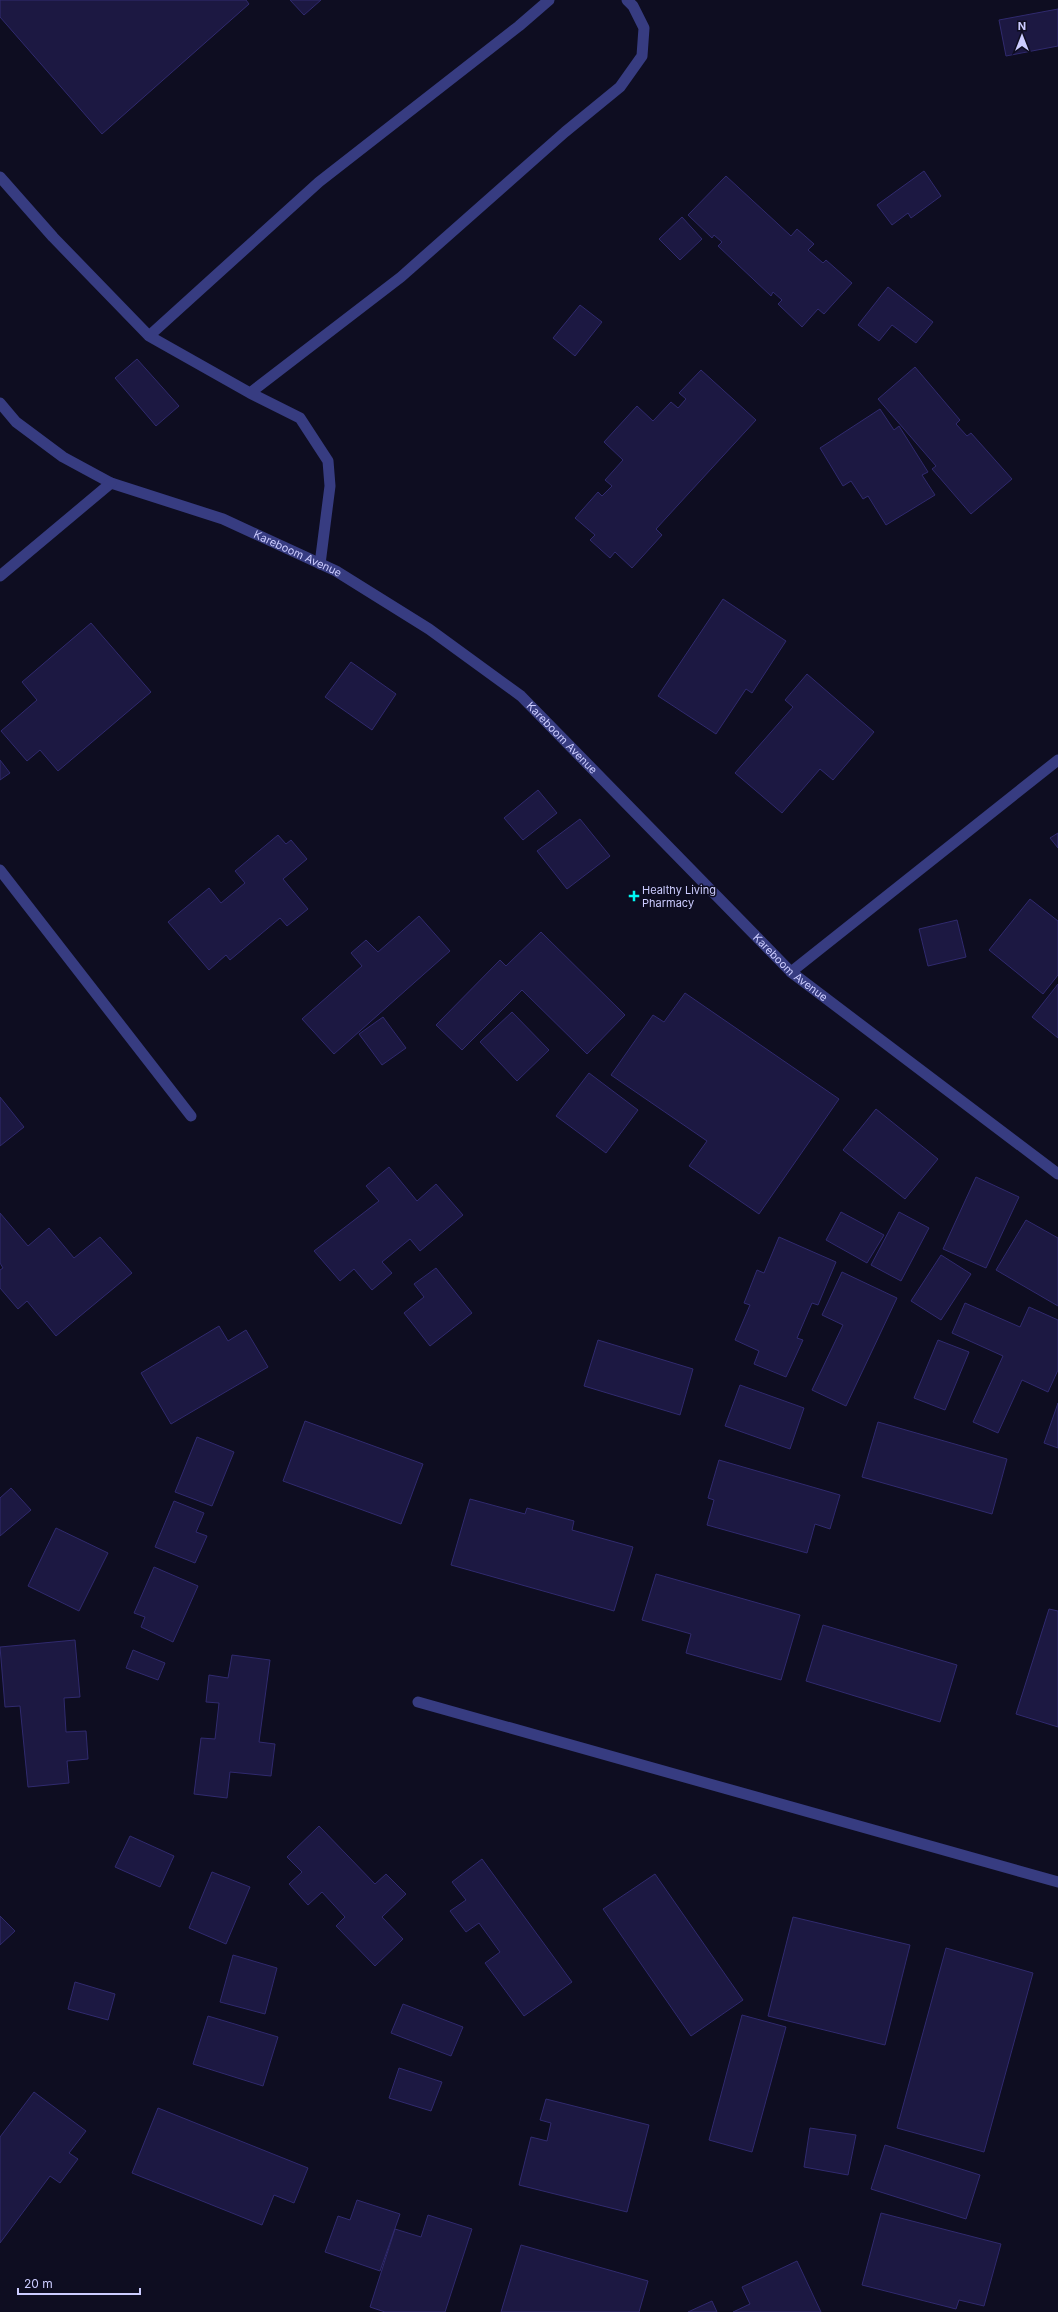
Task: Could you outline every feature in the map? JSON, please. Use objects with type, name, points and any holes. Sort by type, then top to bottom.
[{"type":"street","points":[[149,336],[319,182],[519,26],[549,0]]},
{"type":"street","points":[[250,393],[401,277],[559,138],[620,87],[642,56],[644,28],[633,6],[627,0]]},
{"type":"street","points":[[0,177],[53,237],[149,336],[250,393],[300,418],[328,461],[330,486],[320,564]]},
{"type":"street","name":"Kareboom Avenue","points":[[0,403],[16,422],[63,457],[111,483],[223,519],[336,571],[429,629],[521,696],[791,972],[1058,1174]]},
{"type":"street","points":[[0,576],[111,483]]},
{"type":"street","points":[[791,972],[1058,760]]},
{"type":"street","points":[[0,870],[191,1116]]},
{"type":"street","points":[[418,1702],[1058,1882]]},
{"type":"building","points":[[0,0],[246,0],[249,4],[102,134],[0,17]]},
{"type":"building","points":[[290,0],[321,0],[304,15]]},
{"type":"building","points":[[1058,9],[1058,46],[1006,56],[999,20]]},
{"type":"building","points":[[924,171],[941,196],[911,218],[908,213],[892,225],[877,205]]},
{"type":"building","points":[[726,176],[791,236],[797,229],[814,244],[808,250],[823,263],[826,260],[852,283],[824,314],[818,309],[802,327],[778,304],[782,300],[773,292],[771,296],[718,246],[722,242],[714,235],[712,238],[688,215]]},
{"type":"building","points":[[682,217],[702,239],[680,260],[659,239]]},
{"type":"building","points":[[888,287],[933,322],[916,343],[892,325],[879,341],[858,325]]},
{"type":"building","points":[[580,305],[602,322],[575,356],[553,338]]},
{"type":"building","points":[[137,359],[179,406],[156,426],[115,378]]},
{"type":"building","points":[[915,367],[960,420],[956,424],[967,436],[971,433],[1012,479],[971,514],[932,469],[936,466],[878,399]]},
{"type":"building","points":[[701,370],[756,420],[656,529],[662,535],[632,568],[615,552],[610,558],[590,540],[595,535],[575,518],[598,492],[602,496],[612,486],[605,480],[623,460],[604,442],[637,406],[653,421],[671,402],[678,408],[686,399],[679,393]]},
{"type":"building","points":[[880,409],[894,430],[899,426],[928,472],[922,475],[935,495],[886,525],[868,496],[863,499],[851,481],[843,486],[820,448]]},
{"type":"building","points":[[723,599],[786,641],[752,693],[746,689],[716,734],[658,696]]},
{"type":"building","points":[[91,623],[151,692],[58,771],[40,750],[27,761],[1,731],[37,700],[22,682]]},
{"type":"building","points":[[351,662],[396,694],[372,730],[325,697]]},
{"type":"building","points":[[807,674],[874,732],[833,780],[820,769],[782,813],[735,773],[793,707],[785,700]]},
{"type":"building","points":[[0,760],[10,773],[0,780]]},
{"type":"building","points":[[538,790],[557,813],[523,840],[504,818]]},
{"type":"building","points":[[580,819],[610,856],[567,889],[537,851]]},
{"type":"building","points":[[1058,833],[1058,848],[1050,838]]},
{"type":"building","points":[[278,835],[286,844],[291,840],[307,859],[283,879],[308,909],[287,926],[280,918],[230,960],[226,955],[209,970],[168,922],[209,888],[221,903],[245,883],[235,871]]},
{"type":"building","points":[[1030,899],[1058,921],[1058,975],[1043,994],[989,950]]},
{"type":"building","points":[[419,916],[450,951],[334,1054],[302,1019],[362,966],[351,953],[366,940],[378,952]]},
{"type":"building","points":[[957,920],[966,957],[928,966],[919,929]]},
{"type":"building","points":[[541,932],[625,1015],[587,1054],[522,990],[462,1050],[436,1025],[500,960],[506,966]]},
{"type":"building","points":[[1058,984],[1058,1038],[1032,1017]]},
{"type":"building","points":[[685,993],[839,1099],[759,1214],[689,1166],[707,1141],[611,1075],[653,1015],[664,1022]]},
{"type":"building","points":[[512,1012],[549,1050],[517,1081],[480,1042]]},
{"type":"building","points":[[383,1017],[406,1048],[382,1065],[359,1034]]},
{"type":"building","points":[[589,1073],[638,1110],[606,1153],[556,1116]]},
{"type":"building","points":[[0,1097],[24,1127],[0,1146]]},
{"type":"building","points":[[876,1109],[938,1159],[905,1199],[843,1150]]},
{"type":"building","points":[[389,1167],[417,1201],[436,1184],[463,1215],[420,1251],[410,1239],[382,1262],[392,1273],[372,1290],[354,1269],[340,1281],[314,1251],[379,1201],[366,1186]]},
{"type":"building","points":[[976,1177],[1019,1197],[986,1268],[943,1249]]},
{"type":"building","points":[[841,1212],[884,1235],[867,1263],[826,1240]]},
{"type":"building","points":[[899,1212],[929,1228],[901,1281],[871,1265]]},
{"type":"building","points":[[0,1213],[28,1246],[49,1228],[74,1258],[100,1237],[132,1273],[56,1336],[27,1301],[18,1309],[0,1288],[0,1270],[3,1268],[0,1263]]},
{"type":"building","points":[[1026,1220],[1058,1238],[1058,1306],[996,1270]]},
{"type":"building","points":[[779,1237],[836,1262],[818,1305],[812,1303],[797,1338],[803,1340],[786,1377],[754,1364],[759,1351],[735,1340],[750,1305],[744,1303],[757,1270],[764,1273]]},
{"type":"building","points":[[941,1255],[971,1274],[941,1320],[911,1301]]},
{"type":"building","points":[[436,1268],[472,1313],[430,1346],[404,1313],[424,1297],[414,1284]]},
{"type":"building","points":[[842,1272],[897,1298],[846,1406],[812,1390],[843,1325],[822,1315]]},
{"type":"building","points":[[965,1303],[1020,1327],[1029,1307],[1058,1320],[1058,1370],[1048,1392],[1022,1380],[998,1433],[973,1422],[1003,1356],[952,1333]]},
{"type":"building","points":[[219,1326],[228,1341],[246,1330],[268,1367],[171,1424],[141,1373]]},
{"type":"building","points":[[598,1340],[693,1369],[680,1415],[584,1386]]},
{"type":"building","points":[[938,1340],[969,1352],[945,1410],[914,1398]]},
{"type":"building","points":[[740,1385],[804,1408],[790,1449],[725,1426]]},
{"type":"building","points":[[1058,1403],[1058,1448],[1044,1443]]},
{"type":"building","points":[[305,1421],[423,1464],[401,1524],[283,1481]]},
{"type":"building","points":[[878,1422],[1007,1459],[992,1514],[862,1477]]},
{"type":"building","points":[[197,1437],[234,1452],[212,1506],[175,1492]]},
{"type":"building","points":[[719,1460],[840,1495],[830,1529],[815,1524],[807,1553],[707,1525],[714,1500],[708,1498]]},
{"type":"building","points":[[11,1488],[31,1510],[0,1536],[0,1498]]},
{"type":"building","points":[[470,1499],[525,1514],[527,1508],[574,1521],[572,1530],[633,1547],[614,1611],[451,1565]]},
{"type":"building","points":[[174,1501],[204,1513],[196,1532],[207,1536],[195,1563],[155,1547]]},
{"type":"building","points":[[56,1528],[108,1553],[79,1611],[28,1586]]},
{"type":"building","points":[[154,1567],[198,1586],[173,1642],[141,1627],[145,1617],[134,1613]]},
{"type":"building","points":[[656,1574],[800,1615],[781,1680],[686,1653],[691,1634],[642,1620]]},
{"type":"building","points":[[1049,1609],[1058,1611],[1058,1727],[1016,1714]]},
{"type":"building","points":[[823,1625],[957,1665],[940,1722],[806,1681]]},
{"type":"building","points":[[75,1640],[80,1697],[64,1698],[66,1732],[86,1731],[88,1759],[67,1761],[69,1783],[28,1787],[20,1706],[5,1707],[0,1647]]},
{"type":"building","points":[[133,1650],[165,1663],[158,1680],[126,1668]]},
{"type":"building","points":[[232,1655],[270,1660],[259,1742],[275,1744],[271,1776],[230,1772],[227,1798],[194,1794],[201,1738],[215,1739],[219,1703],[206,1702],[209,1675],[228,1678]]},
{"type":"building","points":[[319,1826],[375,1884],[386,1874],[406,1894],[382,1917],[403,1939],[375,1966],[336,1926],[345,1917],[322,1892],[308,1905],[289,1884],[302,1872],[287,1857]]},
{"type":"building","points":[[130,1836],[174,1856],[160,1887],[115,1867]]},
{"type":"building","points":[[482,1859],[572,1982],[524,2016],[485,1963],[500,1952],[479,1923],[466,1932],[450,1911],[466,1900],[452,1882]]},
{"type":"building","points":[[212,1872],[250,1887],[226,1944],[189,1928]]},
{"type":"building","points":[[655,1874],[743,2000],[691,2036],[603,1909]]},
{"type":"building","points":[[0,1916],[15,1931],[0,1945]]},
{"type":"building","points":[[793,1917],[910,1945],[885,2045],[768,2016]]},
{"type":"building","points":[[946,1948],[1033,1973],[984,2152],[897,2128]]},
{"type":"building","points":[[233,1955],[277,1968],[265,2014],[220,2002]]},
{"type":"building","points":[[75,1982],[115,1994],[108,2020],[68,2009]]},
{"type":"building","points":[[403,2004],[463,2027],[451,2056],[391,2033]]},
{"type":"building","points":[[742,2015],[786,2027],[752,2152],[709,2140]]},
{"type":"building","points":[[208,2016],[278,2037],[263,2086],[193,2064]]},
{"type":"building","points":[[399,2068],[442,2082],[431,2111],[389,2098]]},
{"type":"building","points":[[34,2092],[86,2131],[69,2153],[78,2159],[60,2183],[50,2176],[0,2243],[0,2137]]},
{"type":"building","points":[[546,2099],[649,2125],[627,2212],[519,2185],[531,2137],[547,2141],[551,2123],[540,2120]]},
{"type":"building","points":[[158,2108],[308,2168],[294,2203],[274,2195],[262,2225],[132,2173]]},
{"type":"building","points":[[810,2128],[856,2135],[848,2175],[804,2167]]},
{"type":"building","points":[[885,2145],[980,2175],[966,2219],[871,2189]]},
{"type":"building","points":[[357,2200],[400,2214],[380,2271],[325,2252],[338,2216],[350,2220]]},
{"type":"building","points":[[881,2213],[1001,2244],[984,2306],[959,2300],[956,2309],[862,2285]]},
{"type":"building","points":[[428,2215],[472,2229],[445,2312],[385,2312],[370,2307],[395,2229],[421,2237]]},
{"type":"building","points":[[521,2245],[648,2281],[639,2312],[501,2312]]},
{"type":"building","points":[[797,2261],[821,2312],[733,2312],[750,2304],[742,2287]]},
{"type":"building","points":[[712,2301],[717,2312],[688,2312]]},
{"type":"place","name":"Healthy Living Pharmacy","points":[[634,896]]}]
